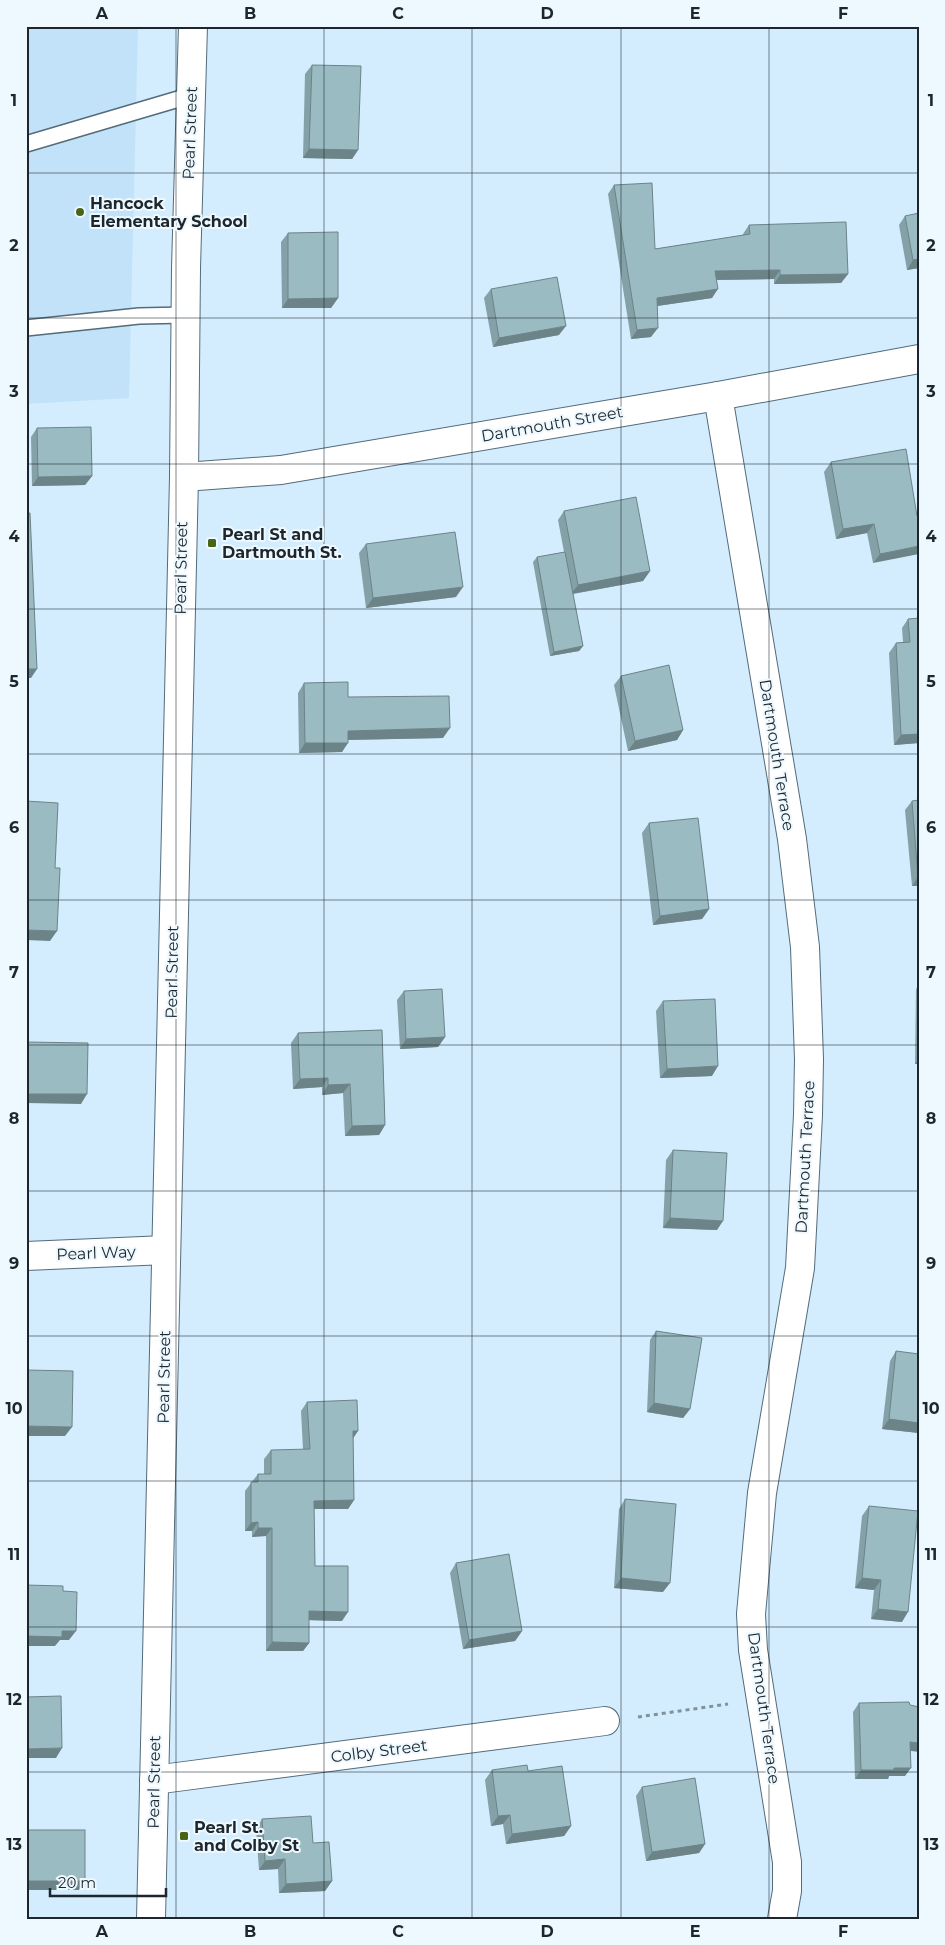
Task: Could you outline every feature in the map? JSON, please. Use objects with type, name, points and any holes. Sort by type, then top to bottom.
[{"type":"street","name":"Pearl Street","points":[[151,1919],[184,477],[185,314],[193,26]]},
{"type":"street","name":"Dartmouth Street","points":[[184,477],[281,470],[718,396],[919,359]]},
{"type":"street","name":"Dartmouth Terrace","points":[[718,396],[792,839],[805,947],[810,1059],[800,1268],[762,1493],[751,1614],[753,1650],[787,1862],[787,1891],[782,1919]]},
{"type":"street","name":"Pearl Way","points":[[26,1256],[166,1250]]},
{"type":"street","name":"Colby Street","points":[[154,1780],[605,1722]]},
{"type":"lane","points":[[26,144],[192,96]]},
{"type":"lane","points":[[26,328],[139,316],[185,314]]},
{"type":"path","points":[[605,1722],[761,1700]]},
{"type":"shaded area","name":"Hancock Elementary School","points":[[26,26],[138,26],[129,398],[26,404]]},
{"type":"building","points":[[312,65],[361,66],[358,150],[309,149]]},
{"type":"building","points":[[652,183],[655,249],[750,234],[749,225],[846,222],[848,274],[780,275],[780,270],[715,271],[718,289],[657,298],[658,328],[637,330],[614,185]]},
{"type":"building","points":[[919,213],[919,259],[913,260],[905,216]]},
{"type":"building","points":[[338,232],[338,298],[288,299],[288,233]]},
{"type":"building","points":[[557,277],[566,326],[499,338],[491,289]]},
{"type":"building","points":[[91,427],[92,476],[38,477],[37,428]]},
{"type":"building","points":[[906,449],[917,516],[919,516],[919,546],[880,554],[874,524],[843,529],[831,462]]},
{"type":"building","points":[[636,497],[650,571],[578,585],[564,511]]},
{"type":"building","points":[[26,513],[30,513],[37,669],[26,669]]},
{"type":"building","points":[[455,532],[463,587],[373,598],[366,544]]},
{"type":"building","points":[[565,552],[583,646],[554,652],[537,557]]},
{"type":"building","points":[[919,618],[919,734],[901,735],[896,643],[910,642],[908,619]]},
{"type":"building","points":[[669,665],[683,730],[635,741],[621,676]]},
{"type":"building","points":[[348,682],[348,697],[449,696],[450,728],[348,731],[348,743],[305,743],[304,683]]},
{"type":"building","points":[[919,800],[919,877],[918,877],[912,801]]},
{"type":"building","points":[[26,801],[58,803],[55,868],[60,868],[57,931],[26,930]]},
{"type":"building","points":[[698,818],[709,909],[660,916],[649,823]]},
{"type":"building","points":[[442,989],[445,1037],[406,1039],[404,991]]},
{"type":"building","points":[[715,999],[718,1066],[667,1069],[663,1001]]},
{"type":"building","points":[[382,1030],[385,1125],[352,1126],[350,1084],[328,1085],[328,1078],[300,1079],[298,1033]]},
{"type":"building","points":[[26,1042],[88,1043],[87,1094],[26,1094]]},
{"type":"building","points":[[673,1150],[727,1153],[723,1221],[670,1218]]},
{"type":"building","points":[[656,1331],[702,1338],[690,1409],[654,1403]]},
{"type":"building","points":[[896,1351],[919,1354],[919,1423],[889,1419]]},
{"type":"building","points":[[26,1370],[73,1371],[72,1427],[26,1426]]},
{"type":"building","points":[[357,1400],[358,1431],[353,1431],[354,1500],[314,1501],[315,1566],[348,1566],[348,1612],[309,1611],[309,1643],[272,1642],[272,1528],[258,1528],[258,1522],[251,1523],[251,1482],[258,1482],[258,1474],[271,1474],[271,1450],[310,1449],[307,1402]]},
{"type":"building","points":[[625,1499],[676,1504],[670,1583],[621,1578]]},
{"type":"building","points":[[869,1506],[918,1511],[908,1612],[878,1609],[881,1580],[862,1578]]},
{"type":"building","points":[[509,1554],[522,1631],[469,1640],[456,1563]]},
{"type":"building","points":[[26,1585],[63,1586],[63,1591],[77,1592],[76,1631],[62,1631],[62,1637],[26,1636]]},
{"type":"building","points":[[61,1696],[62,1748],[26,1749],[26,1697]]},
{"type":"building","points":[[909,1702],[910,1705],[919,1707],[919,1743],[910,1742],[911,1768],[861,1770],[859,1703]]},
{"type":"building","points":[[527,1765],[528,1771],[562,1766],[571,1826],[512,1834],[510,1815],[498,1816],[492,1770]]},
{"type":"building","points":[[695,1778],[705,1844],[652,1852],[642,1787]]},
{"type":"building","points":[[311,1816],[313,1843],[329,1842],[332,1881],[286,1884],[285,1859],[265,1861],[262,1819]]},
{"type":"building","points":[[26,1830],[85,1830],[85,1881],[26,1881]]},
{"type":"place","name":"Hancock Elementary School","points":[[80,212]]},
{"type":"place","name":"Pearl St and Dartmouth St.","points":[[212,543]]},
{"type":"place","name":"Pearl St. and Colby St","points":[[184,1836]]}]
